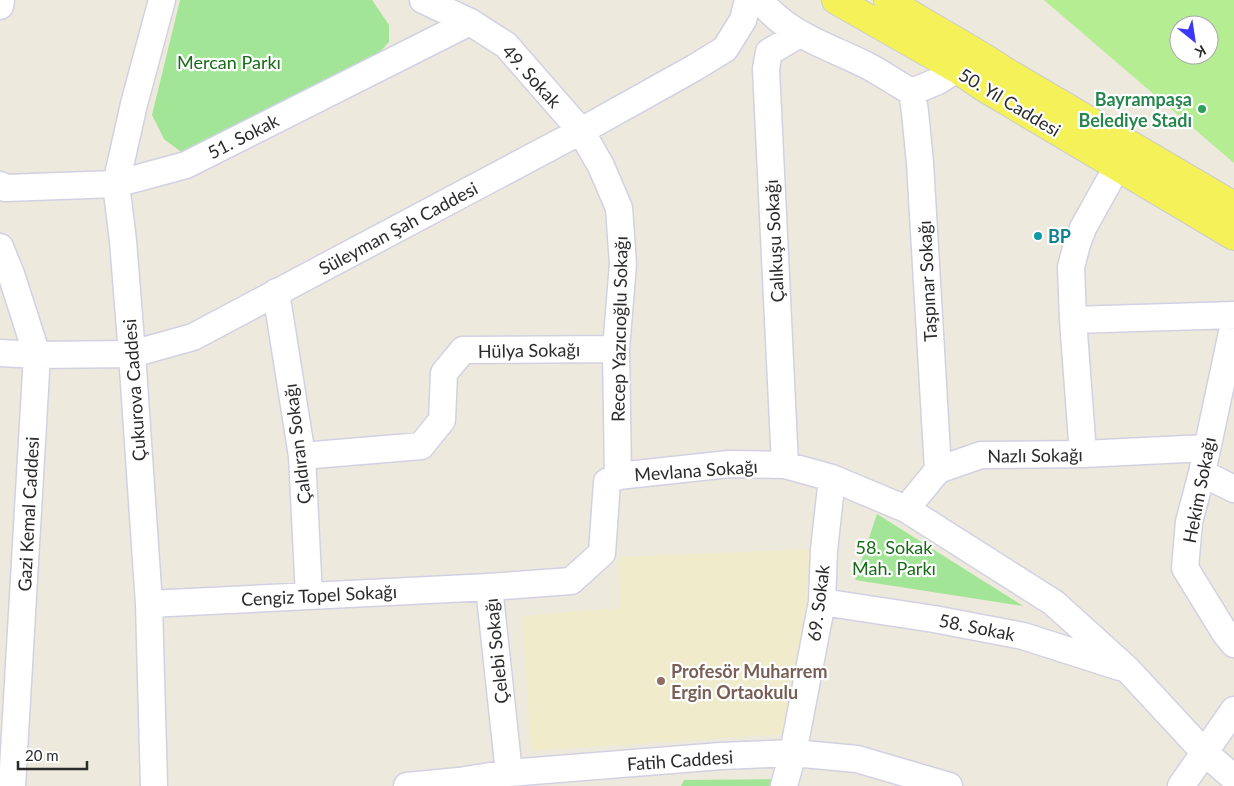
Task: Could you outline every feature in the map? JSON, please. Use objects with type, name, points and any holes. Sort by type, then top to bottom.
[{"type":"main road","name":"50. Yıl Caddesi","points":[[836,0],[962,58],[1003,70],[1234,206]]},
{"type":"main road","name":"50. Yıl Caddesi","points":[[888,0],[920,21],[962,58],[1117,167],[1234,236]]},
{"type":"street","points":[[0,6],[1,0]]},
{"type":"street","name":"Çukurova Caddesi","points":[[154,786],[149,604],[132,354],[123,241],[116,184],[134,104],[162,0]]},
{"type":"street","name":"49. Sokak","points":[[423,0],[470,22],[506,45],[581,131]]},
{"type":"street","name":"Süleyman Şah Caddesi","points":[[0,353],[37,355],[132,354],[193,337],[581,131],[694,68],[725,49],[743,20],[748,0]]},
{"type":"street","points":[[760,0],[766,8],[800,34],[869,67],[912,92],[938,81],[962,58]]},
{"type":"street","name":"51. Sokak","points":[[0,185],[4,188],[116,184],[186,165],[470,22]]},
{"type":"street","name":"Çalıkuşu Sokağı","points":[[785,466],[766,69],[769,52],[800,34]]},
{"type":"street","name":"Taşpınar Sokağı","points":[[912,92],[916,112],[920,163],[938,470]]},
{"type":"street","name":"Recep Yazıcıoğlu Sokağı","points":[[581,131],[602,166],[619,208],[623,264],[616,349],[618,476]]},
{"type":"street","points":[[1083,454],[1071,267],[1083,228],[1117,167]]},
{"type":"street","name":"Gazi Kemal Caddesi","points":[[0,248],[11,274],[37,355],[12,786]]},
{"type":"street","name":"Çaldıran Sokağı","points":[[276,292],[302,456],[309,596]]},
{"type":"street","points":[[1073,320],[1234,315]]},
{"type":"street","name":"Hekim Sokağı","points":[[1234,323],[1190,522],[1185,568],[1224,633],[1234,644]]},
{"type":"street","name":"Hülya Sokağı","points":[[302,456],[421,446],[442,420],[444,372],[463,350],[616,349]]},
{"type":"street","name":"Nazlı Sokağı","points":[[906,509],[938,470],[980,454],[1083,454],[1204,460]]},
{"type":"street","points":[[1204,460],[1234,489]]},
{"type":"street","name":"Mevlana Sokağı","points":[[618,476],[729,464],[785,466],[832,478]]},
{"type":"street","name":"Çelebi Sokağı","points":[[509,773],[489,587],[571,582],[602,553],[607,482],[618,476]]},
{"type":"street","points":[[832,478],[906,509]]},
{"type":"street","name":"69. Sokak","points":[[784,786],[822,602],[832,478]]},
{"type":"street","name":"58. Sokak","points":[[906,509],[1054,603],[1128,670],[1204,752],[1234,778]]},
{"type":"street","name":"Cengiz Topel Sokağı","points":[[149,604],[489,587]]},
{"type":"street","name":"58. Sokak","points":[[822,602],[934,619],[1023,636],[1128,670]]},
{"type":"street","points":[[1181,786],[1234,710]]},
{"type":"street","name":"Fatih Caddesi","points":[[407,786],[459,784],[509,773],[602,776],[722,756],[792,753],[858,759],[949,786]]},
{"type":"shaded area","name":"Profesör Muharrem Ergin Ortaokulu","points":[[811,549],[807,629],[787,734],[531,751],[522,616],[620,608],[618,557]]},
{"type":"green space","name":"Mercan Parkı","points":[[180,0],[372,0],[389,25],[389,42],[375,57],[185,155],[164,139],[152,115]]},
{"type":"green space","name":"Bayrampaşa Belediye Stadı","points":[[1044,0],[1234,0],[1234,163]]},
{"type":"green space","name":"58. Sokak Mah. Parkı","points":[[877,514],[1023,606],[855,580]]},
{"type":"green space","points":[[776,779],[773,786],[681,786],[684,780]]},
{"type":"place","name":"Bayrampaşa Belediye Stadı","points":[[1202,109]]},
{"type":"place","name":"BP","points":[[1038,236]]},
{"type":"place","name":"Profesör Muharrem Ergin Ortaokulu","points":[[661,681]]}]
